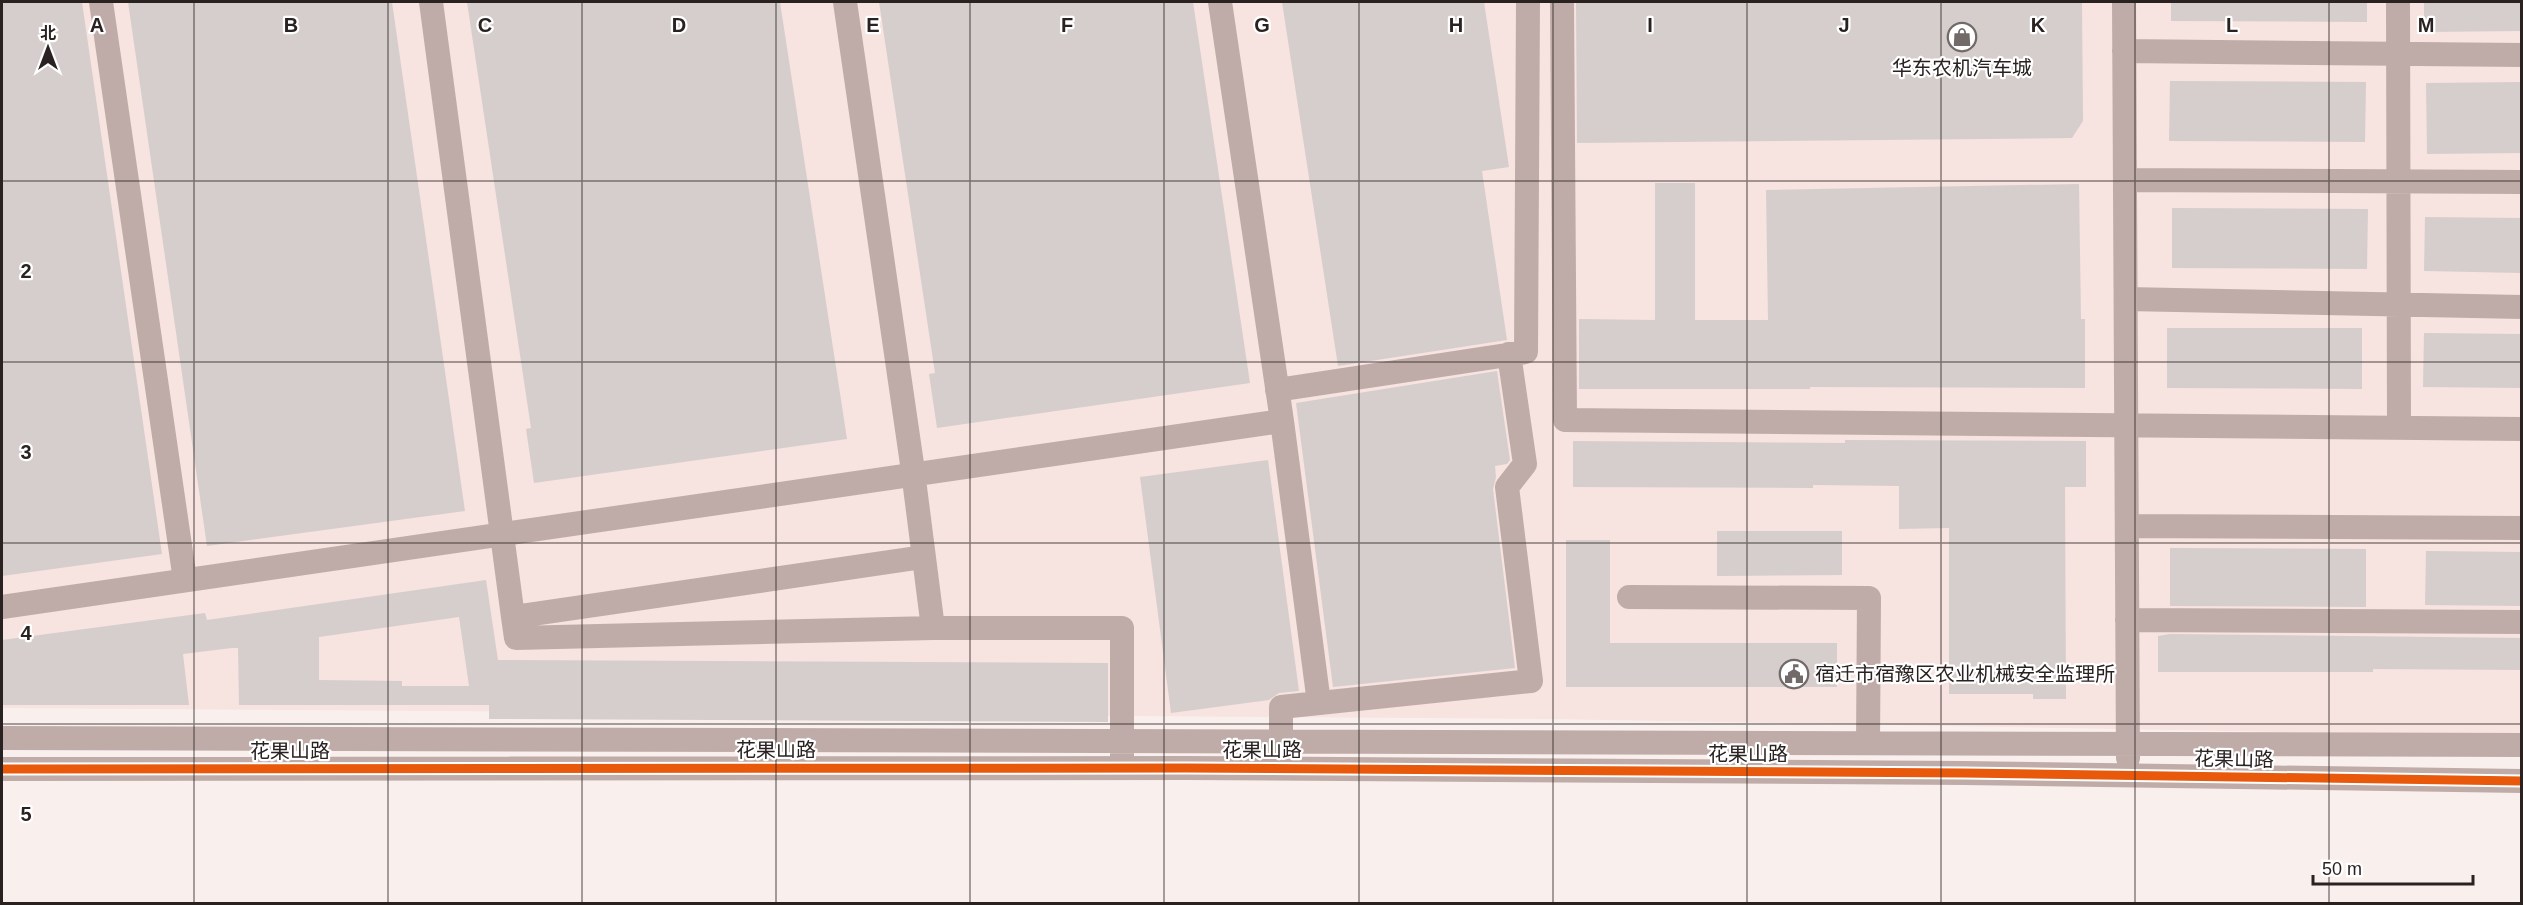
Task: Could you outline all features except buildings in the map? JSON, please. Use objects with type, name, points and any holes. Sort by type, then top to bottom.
[{"type":"street","points":[[101,2],[185,580]]},
{"type":"street","points":[[431,2],[516,638],[933,628],[1122,628],[1122,768]]},
{"type":"street","points":[[845,2],[933,628]]},
{"type":"street","points":[[1220,2],[1282,421],[1319,703]]},
{"type":"street","points":[[1277,390],[1526,351],[1528,2]]},
{"type":"street","points":[[1562,2],[1565,420],[2522,429]]},
{"type":"street","points":[[2124,2],[2128,776]]},
{"type":"street","points":[[2398,2],[2399,427]]},
{"type":"street","points":[[2124,51],[2522,55]]},
{"type":"street","points":[[2125,180],[2522,183]]},
{"type":"street","points":[[2126,299],[2522,307]]},
{"type":"street","points":[[1281,768],[1281,707],[1531,681],[1507,487],[1525,464],[1509,354]]},
{"type":"street","points":[[2,607],[1282,421]]},
{"type":"street","points":[[2127,526],[2522,528]]},
{"type":"street","points":[[513,617],[923,557]]},
{"type":"street","points":[[1629,597],[1869,598],[1868,743]]},
{"type":"street","points":[[2127,621],[2522,622]]},
{"type":"street","name":"花果山路","points":[[2,738],[2522,745]]},
{"type":"street","name":"花果山路","points":[[2,769],[1281,768],[2522,781]]},
{"type":"shaded area","points":[[2,2],[2521,2],[2521,736],[1550,719],[2,708]]},
{"type":"cycle path","points":[[2,769],[1186,768],[1964,773],[2522,781]]},
{"type":"place","name":"华东农机汽车城","points":[[1962,37]]},
{"type":"place","name":"宿迁市宿豫区农业机械安全监理所","points":[[1794,674]]}]
